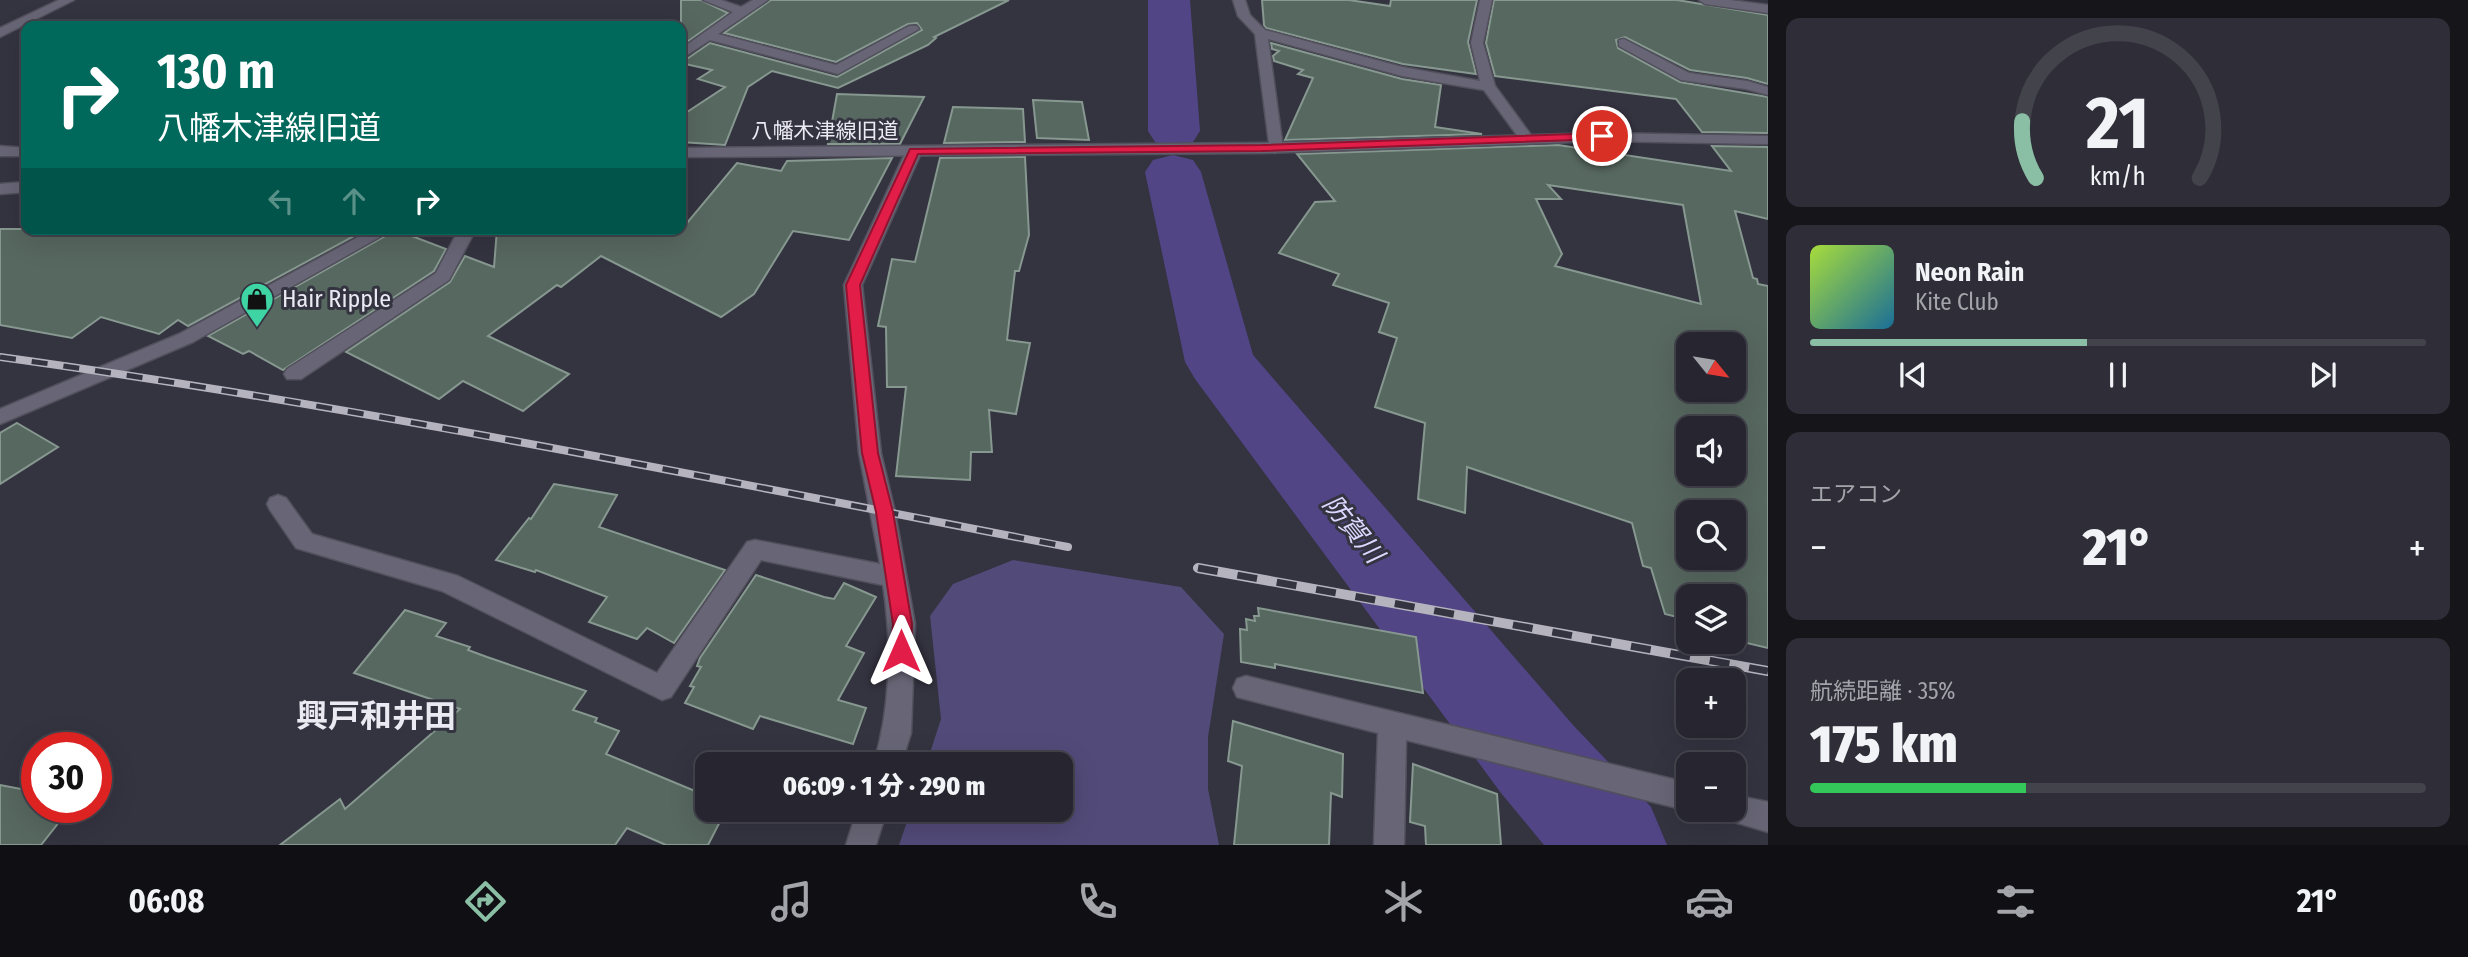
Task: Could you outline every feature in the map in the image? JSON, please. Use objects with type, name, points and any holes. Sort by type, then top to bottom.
[{"type":"street","points":[[25,21],[68,0]]},
{"type":"street","points":[[709,0],[742,11]]},
{"type":"street","points":[[686,51],[706,35],[762,0]]},
{"type":"street","points":[[1239,0],[1244,16],[1261,33],[1436,81],[1488,86]]},
{"type":"street","points":[[1486,0],[1477,43],[1488,86],[1527,139]]},
{"type":"street","points":[[1705,0],[1768,9]]},
{"type":"street","points":[[0,33],[21,23]]},
{"type":"street","points":[[706,35],[838,70],[913,29]]},
{"type":"street","points":[[1261,33],[1275,148]]},
{"type":"street","points":[[1624,43],[1686,77],[1746,85],[1768,91]]},
{"type":"street","name":"八幡木津線旧道","points":[[686,153],[1275,148],[1602,136],[1768,140]]},
{"type":"street","points":[[0,151],[21,152]]},
{"type":"street","points":[[891,752],[897,733],[902,624],[884,512],[870,453],[853,285],[914,151]]},
{"type":"street","points":[[0,189],[21,187]]},
{"type":"street","points":[[0,417],[186,338],[375,235]]},
{"type":"street","points":[[294,374],[443,276],[465,235]]},
{"type":"street","points":[[278,504],[304,541],[449,583],[662,688],[755,549],[895,577]]},
{"type":"street","points":[[1246,688],[1676,794]]},
{"type":"street","points":[[1389,845],[1392,724]]},
{"type":"street","points":[[1746,812],[1768,817]]},
{"type":"street","points":[[861,845],[868,822]]},
{"type":"shaded area","points":[[1013,560],[1181,587],[1224,634],[1208,737],[1208,789],[1219,845],[899,845],[907,822],[1073,822],[1073,752],[930,752],[941,719],[930,616],[953,584]]},
{"type":"building","points":[[681,0],[701,0],[728,13],[686,42],[686,21],[681,21]]},
{"type":"building","points":[[771,0],[1009,0],[934,37],[936,38],[928,45],[838,88],[772,71],[748,87],[725,145],[686,142],[686,113],[725,87],[698,79],[712,70],[686,64],[686,60],[710,43],[837,77],[922,30],[917,23],[908,24],[836,62],[724,33]]},
{"type":"building","points":[[1262,0],[1349,0],[1390,6],[1391,0],[1477,0],[1468,42],[1476,74],[1403,64],[1266,28]]},
{"type":"building","points":[[1494,0],[1677,0],[1768,15],[1768,84],[1747,78],[1690,70],[1625,37],[1616,40],[1618,48],[1680,82],[1768,97],[1768,133],[1702,132],[1676,99],[1495,76],[1486,43]]},
{"type":"building","points":[[1271,43],[1402,79],[1441,85],[1435,127],[1482,134],[1285,140],[1313,78],[1298,74],[1303,70],[1274,61],[1273,56],[1279,51],[1272,49]]},
{"type":"building","points":[[837,94],[924,97],[900,144],[828,144]]},
{"type":"building","points":[[1033,100],[1082,102],[1089,140],[1037,138]]},
{"type":"building","points":[[953,107],[1023,109],[1025,142],[944,143]]},
{"type":"building","points":[[1558,145],[1731,171],[1712,146],[1768,147],[1768,219],[1735,211],[1753,278],[1757,279],[1758,284],[1768,286],[1768,648],[1746,643],[1746,584],[1676,584],[1676,617],[1665,614],[1651,568],[1643,566],[1632,523],[1467,467],[1465,513],[1418,499],[1425,423],[1375,407],[1397,338],[1379,332],[1389,303],[1333,285],[1339,274],[1279,253],[1315,202],[1335,201],[1297,154]],"holes":[[[1548,185],[1683,205],[1701,304],[1555,266],[1562,254],[1536,199],[1561,199]]]},
{"type":"building","points":[[1025,157],[1029,235],[1019,271],[1015,271],[1007,340],[1030,343],[1016,414],[989,410],[992,452],[971,452],[970,480],[896,476],[906,387],[887,387],[886,327],[878,326],[892,259],[915,262],[940,158]]},
{"type":"building","points":[[892,158],[849,240],[793,231],[754,294],[721,317],[601,256],[561,287],[557,285],[488,336],[569,374],[523,411],[463,381],[439,399],[346,352],[450,282],[465,256],[494,267],[497,235],[686,235],[686,224],[737,163],[781,171],[787,161]]},
{"type":"building","points":[[0,229],[21,229],[21,235],[356,235],[188,326],[178,320],[159,334],[101,317],[72,338],[0,325]]},
{"type":"building","points":[[387,235],[409,235],[446,249],[434,271],[283,370],[249,351],[243,354],[208,336]]},
{"type":"building","points":[[17,423],[58,447],[0,484],[0,433]]},
{"type":"building","points":[[554,484],[617,495],[599,527],[725,570],[674,643],[647,628],[637,639],[589,622],[607,597],[536,570],[535,572],[496,560],[529,518],[531,519]]},
{"type":"building","points":[[756,575],[834,599],[844,583],[876,597],[846,646],[864,653],[838,700],[866,708],[853,744],[760,716],[753,729],[685,703],[694,687],[690,686],[701,667],[697,666],[700,658]]},
{"type":"building","points":[[1258,608],[1416,637],[1423,693],[1275,664],[1275,668],[1241,662],[1240,629],[1247,630],[1246,619],[1255,621],[1254,616],[1259,616]]},
{"type":"building","points":[[405,610],[446,623],[436,636],[470,647],[468,650],[487,657],[586,691],[573,710],[597,718],[595,722],[619,731],[606,754],[695,791],[695,822],[720,822],[708,845],[666,845],[627,828],[615,845],[280,845],[340,799],[345,809],[460,709],[354,673]]},
{"type":"building","points":[[1233,721],[1343,754],[1342,797],[1331,793],[1329,845],[1234,845],[1242,766],[1228,761]]},
{"type":"building","points":[[1413,764],[1497,794],[1501,845],[1426,845],[1425,826],[1410,822]]},
{"type":"building","points":[[0,785],[21,789],[21,823],[58,823],[41,845],[0,845]]},
{"type":"waterway","name":"防賀川","points":[[1169,0],[1174,131]]},
{"type":"waterway","name":"防賀川","points":[[1173,172],[1220,362],[1537,759],[1613,845]]},
{"type":"railway","points":[[0,357],[134,376],[402,421],[1068,547]]},
{"type":"railway","points":[[1198,568],[1768,671]]},
{"type":"place","name":"Hair Ripple","points":[[257,329]]},
{"type":"district","name":"興戸和井田","points":[[376,716]]},
{"type":"route","points":[[901,651],[902,624],[884,512],[870,453],[853,285],[914,151],[1262,148],[1602,136]]}]
